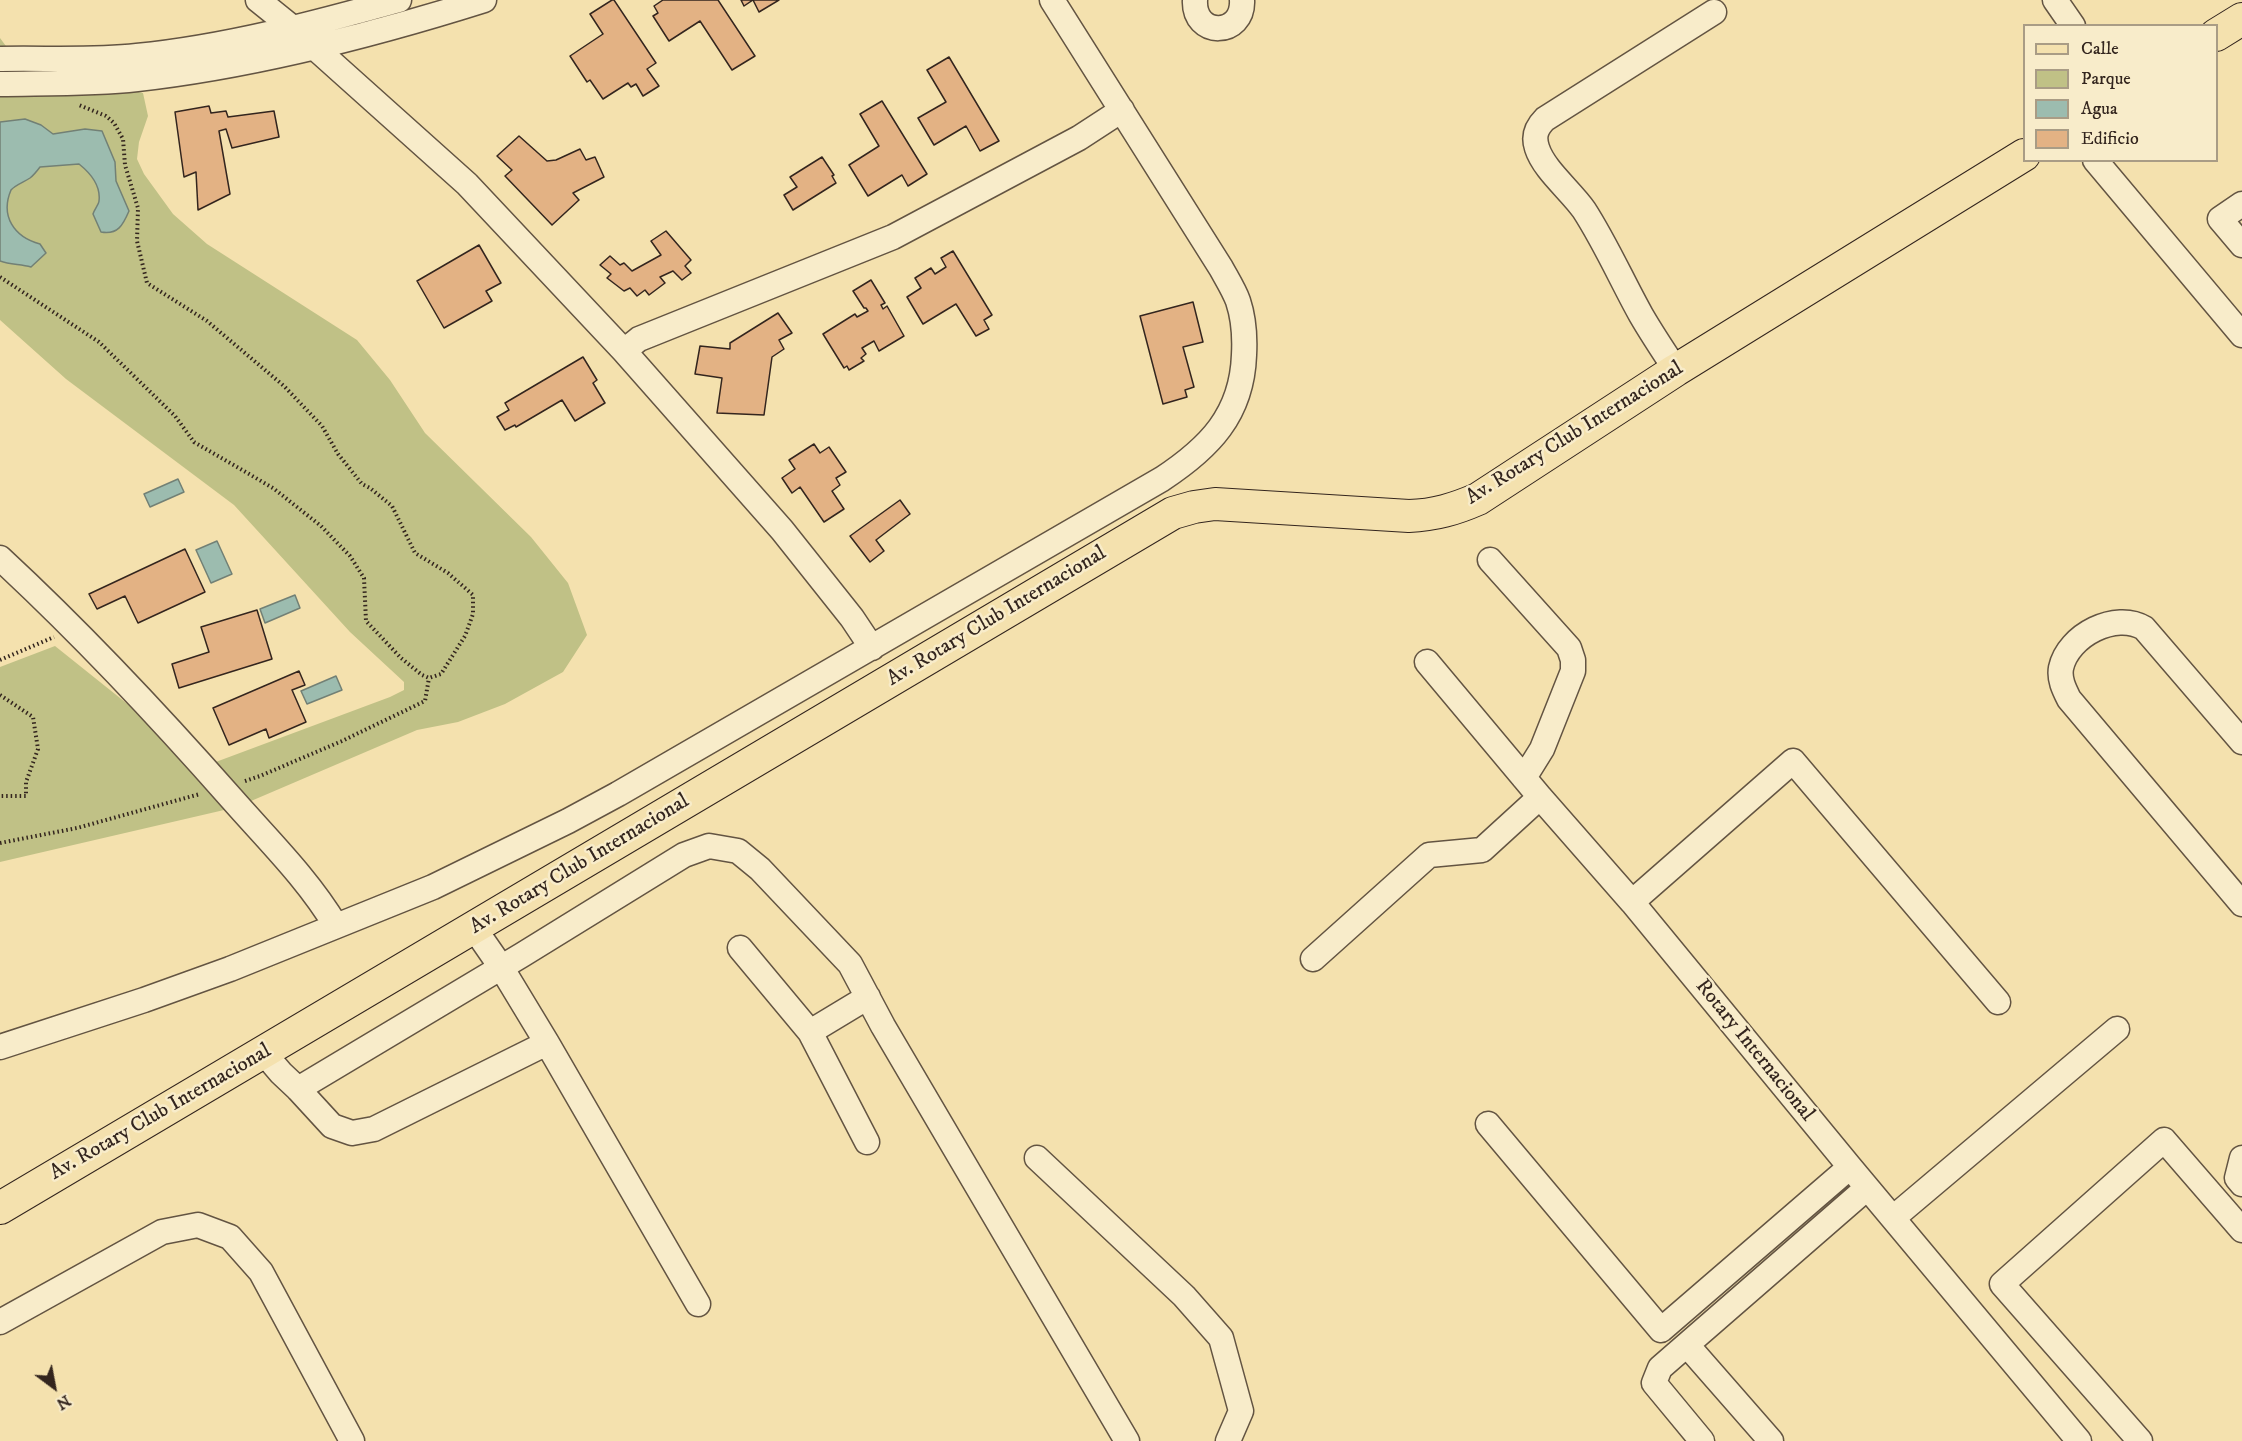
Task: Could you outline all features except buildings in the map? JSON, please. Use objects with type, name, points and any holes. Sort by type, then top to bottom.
[{"type":"main road","points":[[2218,34],[2242,19]]},
{"type":"main road","name":"Av. Rotary Club Internacional","points":[[0,1208],[1173,513],[1215,504],[1409,516],[1434,515],[1457,509],[1478,499],[1676,370],[2023,156]]},
{"type":"street","points":[[258,0],[294,29],[467,184],[624,351],[801,552],[872,648]]},
{"type":"street","points":[[0,59],[135,57],[179,51],[294,29],[399,0]]},
{"type":"street","points":[[0,84],[135,80],[213,69],[314,47],[484,0]]},
{"type":"street","points":[[0,1047],[166,993],[336,926],[432,887],[568,821],[872,648],[1170,474],[1208,443],[1224,424],[1233,406],[1244,368],[1245,329],[1238,301],[1221,268],[1052,0]]},
{"type":"street","points":[[1195,0],[1198,16],[1209,26],[1216,28],[1223,28],[1236,20],[1240,14],[1242,0]]},
{"type":"street","points":[[2055,0],[2072,24]]},
{"type":"street","points":[[1676,370],[1641,315],[1594,226],[1582,207],[1545,162],[1537,148],[1535,133],[1545,119],[1714,12]]},
{"type":"street","points":[[624,351],[639,339],[893,237],[1079,138],[1122,110]]},
{"type":"street","points":[[2097,162],[2242,334]]},
{"type":"street","points":[[2242,204],[2220,219],[2242,245]]},
{"type":"street","points":[[0,558],[74,628],[222,788],[312,889],[336,926]]},
{"type":"street","points":[[1490,560],[1569,648],[1573,660],[1573,671],[1542,750],[1524,778]]},
{"type":"street","points":[[2242,741],[2144,628],[2133,622],[2115,622],[2095,629],[2077,642],[2066,656],[2061,669],[2063,687],[2069,699],[2242,904]]},
{"type":"street","name":"Rotary Internacional","points":[[1427,662],[1632,902],[2079,1441]]},
{"type":"street","points":[[1632,902],[1793,761],[1998,1002]]},
{"type":"street","points":[[1313,959],[1429,855],[1482,850],[1540,797]]},
{"type":"street","points":[[298,1089],[684,855],[709,846],[738,851],[760,869],[850,964],[1126,1441]]},
{"type":"street","points":[[474,928],[501,967],[547,1043],[698,1304]]},
{"type":"street","points":[[740,948],[810,1032],[867,1142]]},
{"type":"street","points":[[810,1032],[868,997]]},
{"type":"street","points":[[1893,1218],[2117,1029]]},
{"type":"street","points":[[264,1053],[332,1126],[352,1133],[374,1129],[547,1043]]},
{"type":"street","points":[[1488,1124],[1661,1330],[1850,1167]]},
{"type":"street","points":[[2140,1441],[2002,1284],[2164,1140],[2242,1230]]},
{"type":"street","points":[[1037,1158],[1184,1296],[1221,1338],[1241,1411],[1228,1441]]},
{"type":"street","points":[[2242,1158],[2237,1178],[2242,1184]]},
{"type":"street","points":[[1702,1441],[1654,1383],[1660,1368],[1867,1188]]},
{"type":"street","points":[[0,1322],[162,1232],[198,1225],[230,1237],[261,1272],[352,1441]]},
{"type":"street","points":[[1688,1344],[1771,1441]]},
{"type":"path","points":[[0,277],[99,342],[175,416],[194,442],[273,488],[321,526],[350,556],[364,578],[366,621],[401,658],[422,675],[429,678],[441,674],[465,636],[473,614],[473,595],[448,573],[415,553],[392,506],[362,484],[338,454],[322,426],[284,386],[207,321],[147,283],[137,242],[138,208],[125,165],[123,139],[114,123],[106,116],[77,105]]},
{"type":"path","points":[[0,660],[74,628]]},
{"type":"path","points":[[0,843],[77,828],[260,776],[342,741],[425,701],[429,678]]},
{"type":"path","points":[[0,695],[33,717],[39,749],[26,782],[26,796],[0,796]]},
{"type":"green space","points":[[0,38],[20,65],[143,93],[148,116],[139,142],[137,159],[144,174],[173,214],[207,244],[357,340],[390,380],[425,433],[531,537],[568,583],[587,635],[563,672],[505,704],[458,722],[417,730],[237,807],[0,862],[0,667],[55,646],[205,766],[390,697],[404,690],[404,682],[350,632],[234,505],[66,379],[0,320]]},
{"type":"water","points":[[25,119],[41,125],[53,134],[85,129],[102,131],[115,162],[116,181],[129,211],[119,228],[112,232],[101,232],[93,214],[99,202],[98,190],[87,171],[79,164],[40,167],[30,178],[11,190],[7,208],[8,217],[16,231],[40,244],[46,253],[31,267],[0,261],[0,122]]},
{"type":"water","points":[[178,479],[184,492],[150,507],[144,494]]},
{"type":"water","points":[[217,541],[232,574],[211,583],[196,550]]},
{"type":"water","points":[[295,595],[300,608],[265,623],[260,609]]},
{"type":"water","points":[[336,676],[342,690],[307,704],[301,691]]}]
